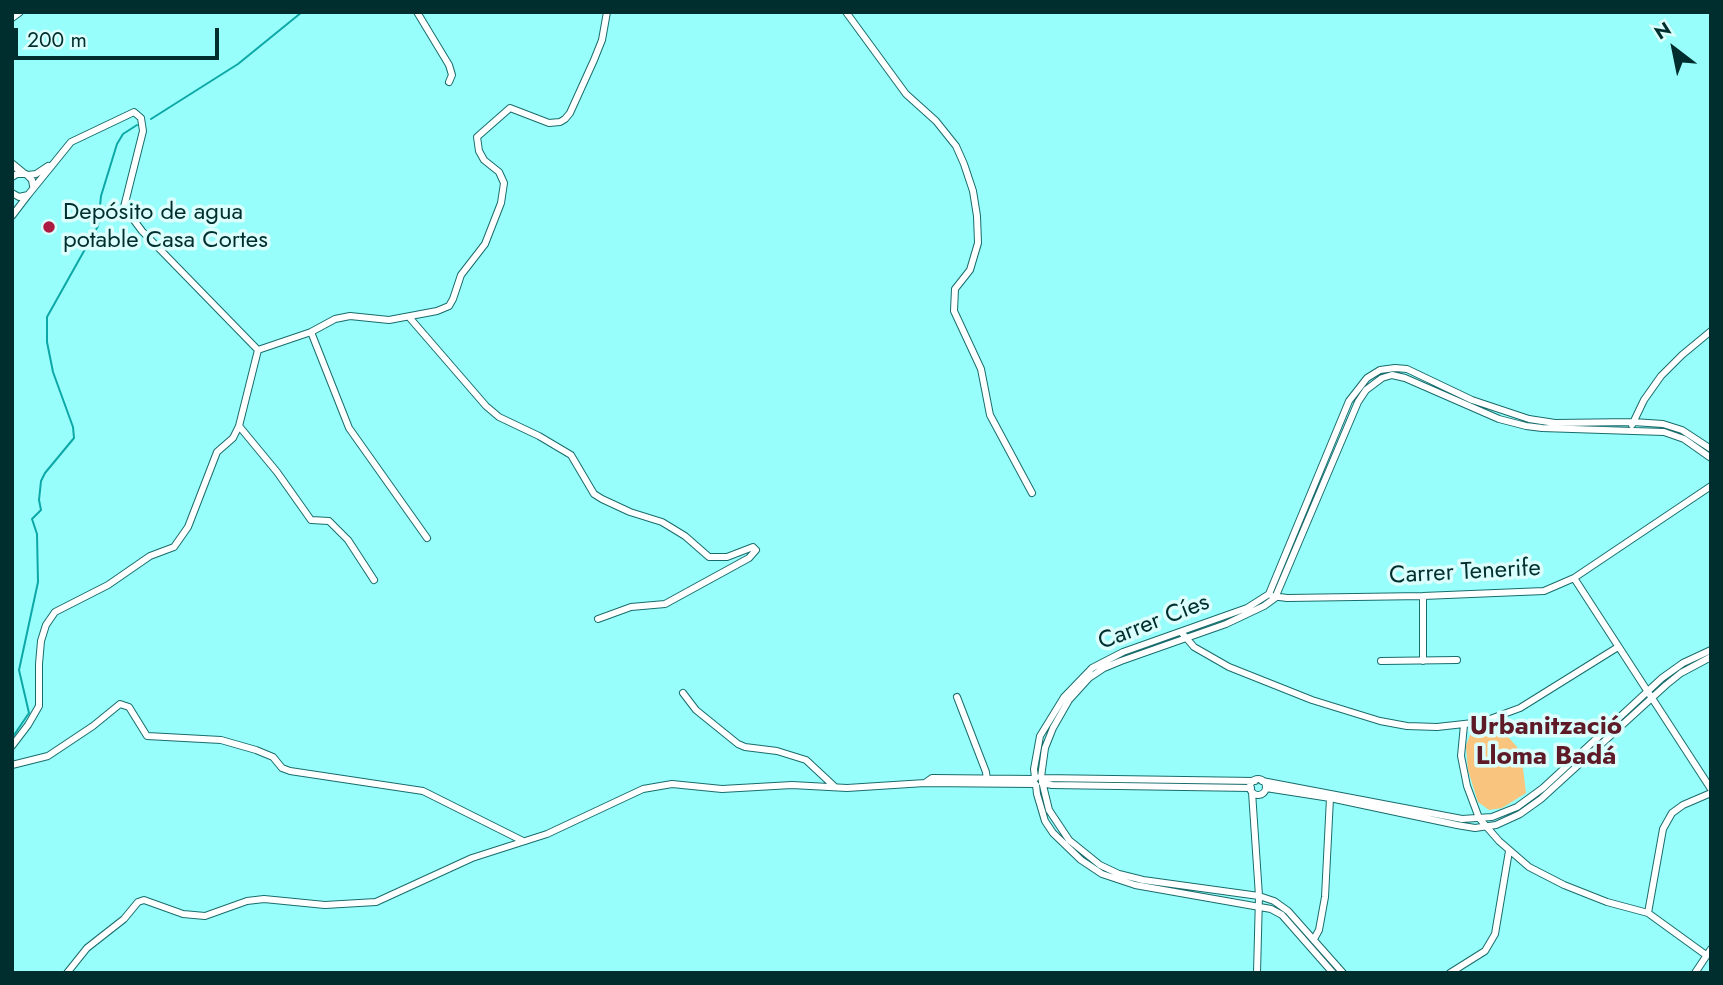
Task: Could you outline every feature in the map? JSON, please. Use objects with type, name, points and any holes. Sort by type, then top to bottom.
[{"type":"street","points":[[12,18],[20,12]]},
{"type":"street","points":[[417,12],[449,65],[452,75],[449,82]]},
{"type":"street","points":[[258,350],[311,332],[335,319],[350,316],[389,320],[449,306],[461,275],[485,244],[501,203],[504,183],[499,172],[484,160],[479,151],[477,137],[509,108],[549,123],[565,119],[602,40],[607,12]]},
{"type":"street","points":[[846,12],[906,94],[936,121],[956,146],[964,164],[973,191],[978,243],[970,270],[955,289],[954,311],[981,369],[990,415],[1032,493]]},
{"type":"street","points":[[12,216],[33,186],[71,142],[134,112],[141,118],[143,131],[124,207],[142,231],[258,350]]},
{"type":"street","points":[[12,177],[36,174],[60,155]]},
{"type":"street","points":[[12,164],[26,174],[33,186]]},
{"type":"street","points":[[12,193],[19,197],[28,195]]},
{"type":"street","points":[[409,317],[486,406],[499,417],[539,436],[571,456],[594,494],[630,512],[662,522],[693,542],[709,557],[727,557],[753,547],[756,550],[749,558],[665,604],[631,607],[598,619]]},
{"type":"street","points":[[1631,430],[1644,400],[1661,376],[1711,331]]},
{"type":"street","points":[[311,332],[349,428],[428,538]]},
{"type":"street","points":[[12,746],[29,725],[39,706],[41,641],[46,625],[55,612],[108,585],[150,556],[174,547],[188,527],[216,452],[233,438],[239,426],[258,350]]},
{"type":"street","points":[[1272,596],[1349,401],[1358,387],[1380,370],[1407,369],[1482,404],[1555,424],[1663,424],[1682,430],[1710,454]]},
{"type":"street","points":[[1272,596],[1358,402],[1372,384],[1382,378],[1392,375],[1405,378],[1499,419],[1526,426],[1664,432],[1684,439],[1710,454]]},
{"type":"street","points":[[239,426],[277,472],[311,520],[329,521],[348,540],[373,580]]},
{"type":"street","name":"Carrer Tenerife","points":[[1272,596],[1423,596],[1544,591],[1574,578],[1711,486]]},
{"type":"street","points":[[1574,578],[1711,791],[1672,813],[1663,829],[1647,914]]},
{"type":"street","name":"Carrer Cíes","points":[[1272,596],[1248,614],[1121,660],[1089,678],[1069,700],[1053,728],[1045,748],[1038,781],[1045,821],[1053,833],[1081,860],[1101,874],[1135,885],[1271,909],[1282,915],[1333,973]]},
{"type":"street","points":[[1423,596],[1423,661]]},
{"type":"street","points":[[1184,636],[1206,656],[1229,667],[1342,709],[1407,726],[1464,725],[1482,722],[1520,708],[1618,647]]},
{"type":"street","points":[[67,973],[87,948],[124,919],[138,902],[144,900],[194,916],[205,916],[247,901],[264,899],[325,905],[376,902],[472,859],[547,834],[628,794],[671,784],[722,789],[792,785],[835,787],[908,784],[927,783],[932,778],[987,781],[1258,781],[1462,819],[1492,817],[1517,807],[1648,691],[1683,663],[1711,650]]},
{"type":"street","points":[[1038,781],[1252,790],[1258,795],[1264,791],[1330,799],[1457,825],[1487,827],[1520,814],[1541,799],[1681,673],[1711,657]]},
{"type":"street","points":[[1381,661],[1457,660]]},
{"type":"street","points":[[683,693],[696,710],[738,744],[806,760],[835,787]]},
{"type":"street","points":[[957,697],[987,781]]},
{"type":"street","points":[[12,765],[48,756],[120,705],[129,707],[147,736],[221,740],[273,757],[282,768],[290,771],[423,791],[523,841]]},
{"type":"street","points":[[1464,725],[1461,756],[1467,786],[1479,818],[1487,827],[1529,867],[1564,885],[1647,914],[1709,952],[1695,973]]},
{"type":"street","name":"Carrer Cíes","points":[[1038,781],[1054,821],[1069,840],[1100,865],[1119,874],[1143,880],[1259,896]]},
{"type":"street","points":[[1257,973],[1259,896],[1252,790],[1258,781]]},
{"type":"street","points":[[1258,781],[1264,791]]},
{"type":"street","points":[[1254,815],[1264,791]]},
{"type":"street","points":[[1314,939],[1319,930],[1325,897],[1330,799]]},
{"type":"street","points":[[1450,973],[1485,951],[1495,934],[1510,851]]},
{"type":"street","points":[[1259,896],[1274,901],[1288,911],[1343,973]]},
{"type":"shaded area","points":[[1496,723],[1517,747],[1522,760],[1526,793],[1502,808],[1489,810],[1478,802],[1468,770],[1466,746],[1470,735]]},
{"type":"waterway","points":[[151,119],[238,64],[302,12]]},
{"type":"waterway","points":[[12,738],[29,713],[19,670],[38,582],[37,534],[32,519],[41,510],[41,481],[45,473],[74,438],[73,427],[53,372],[47,342],[47,317],[98,226],[101,196],[117,144],[123,134],[137,125]]},
{"type":"place","name":"Depósito de agua potable Casa Cortes","points":[[49,227]]},
{"type":"district","name":"Urbanització Lloma Badá","points":[[1546,743]]}]
